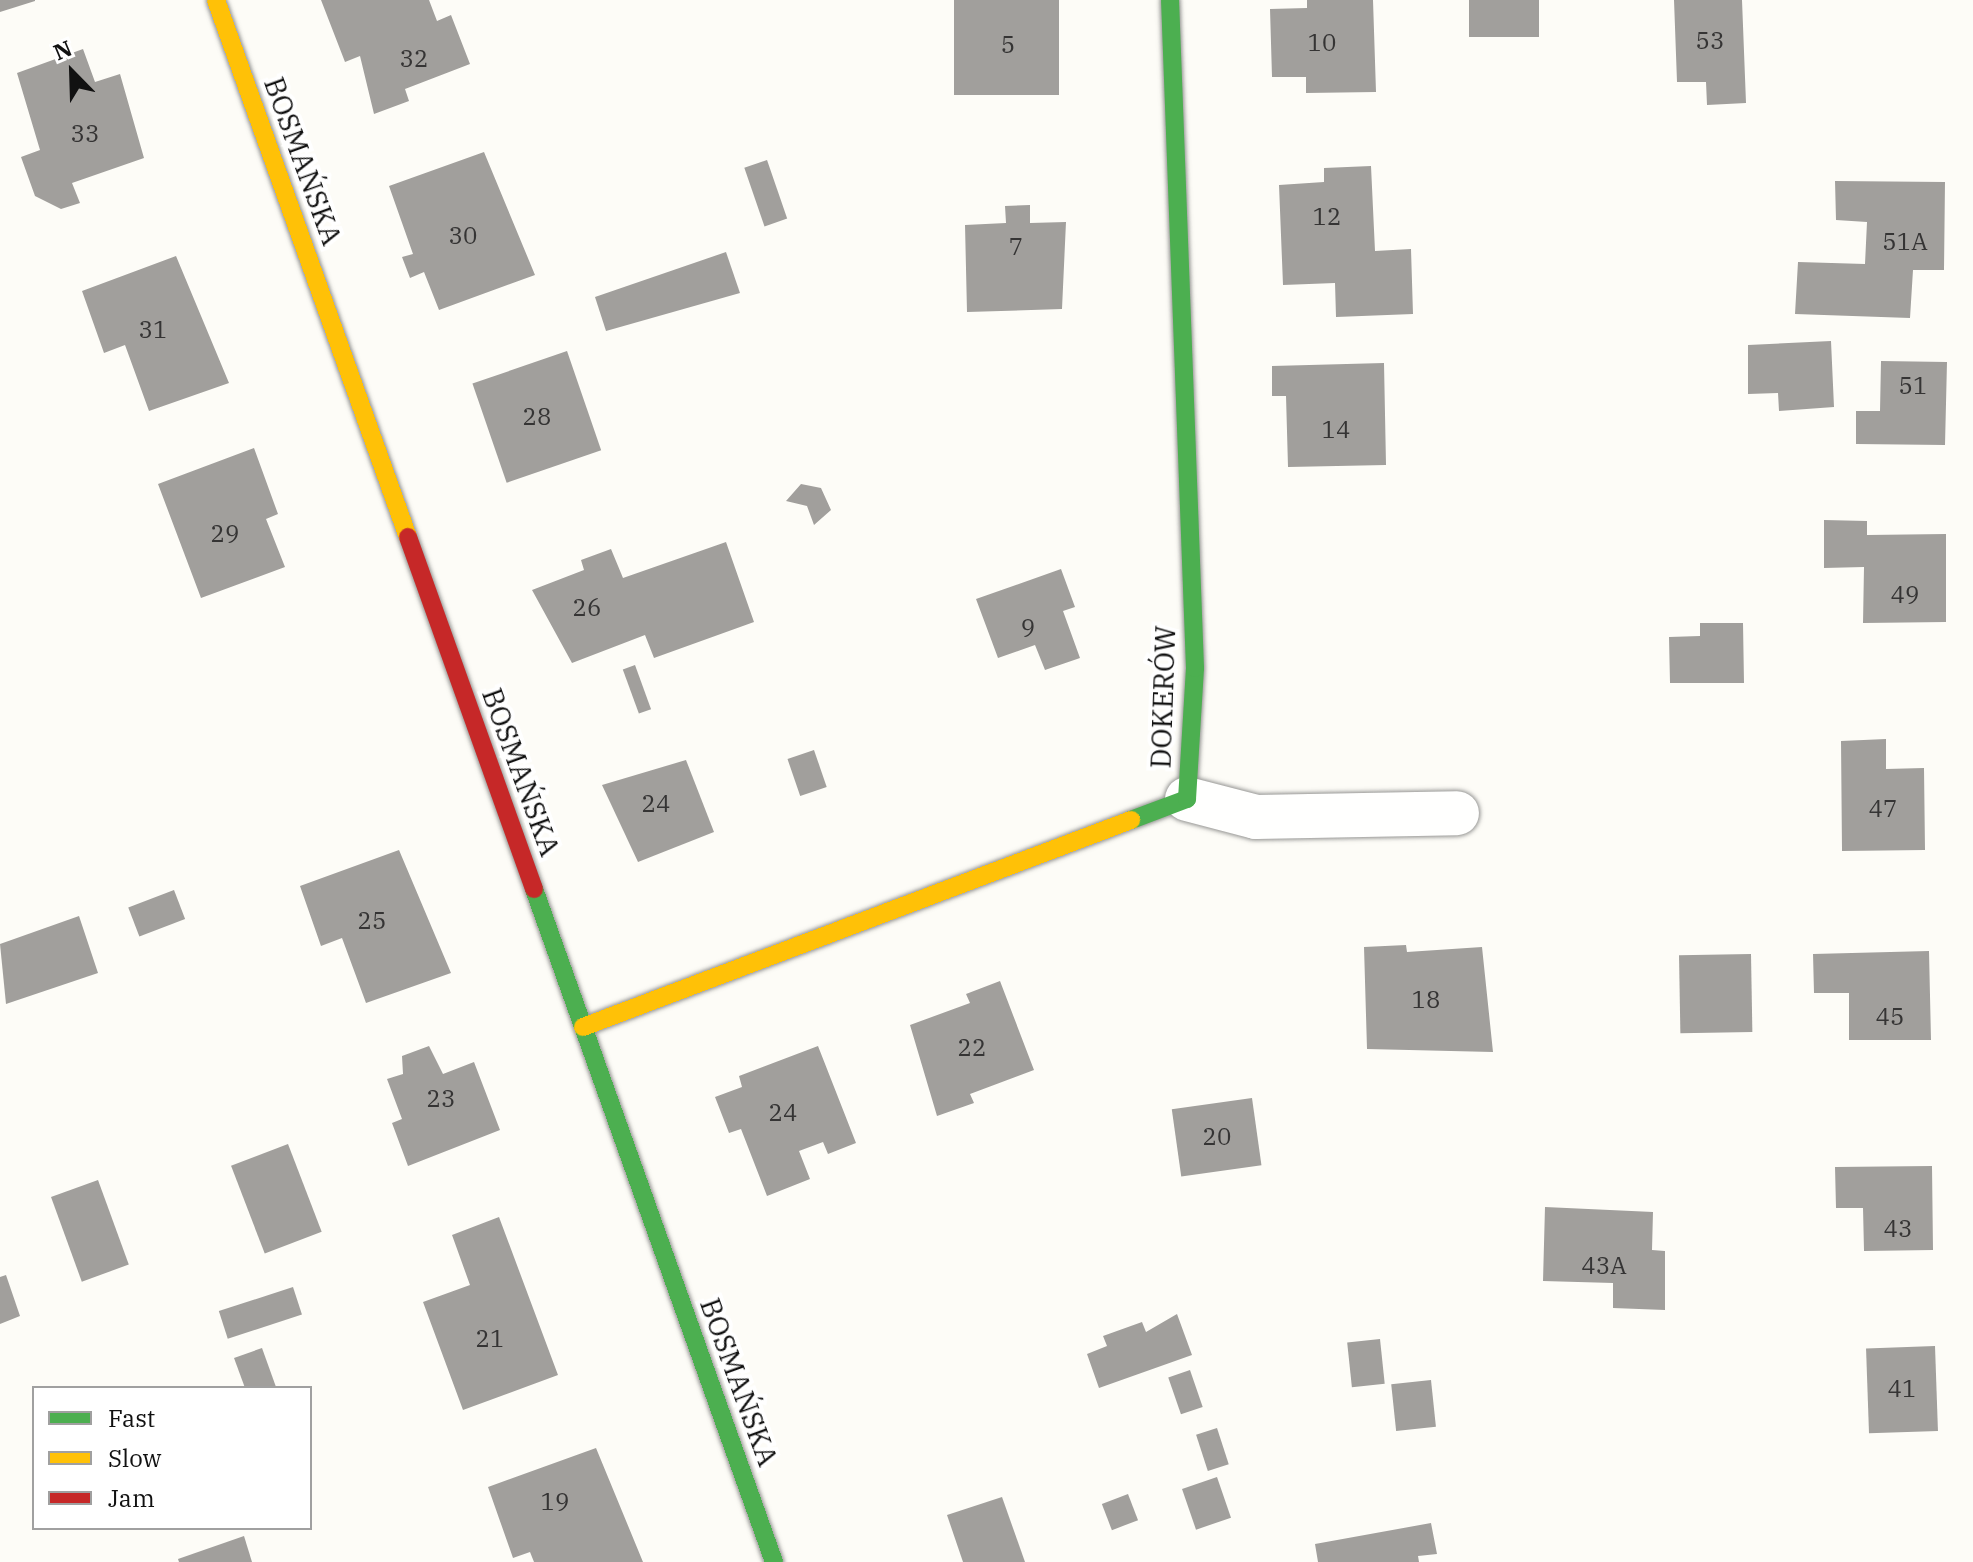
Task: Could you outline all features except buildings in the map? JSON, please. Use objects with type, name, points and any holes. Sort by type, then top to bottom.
[{"type":"street","name":"BOSMAŃSKA","points":[[216,0],[774,1562]]},
{"type":"street","name":"DOKERÓW","points":[[583,1027],[1187,799],[1195,668],[1170,0]]},
{"type":"street","points":[[1187,799],[1256,817],[1457,813]]},
{"type":"traffic: fast","points":[[1131,820],[1187,799],[1195,668],[1170,0]]},
{"type":"traffic: fast","points":[[534,889],[774,1562]]},
{"type":"traffic: slow","points":[[216,0],[408,537]]},
{"type":"traffic: slow","points":[[583,1027],[1131,820]]},
{"type":"traffic: jam","points":[[408,537],[534,889]]}]
